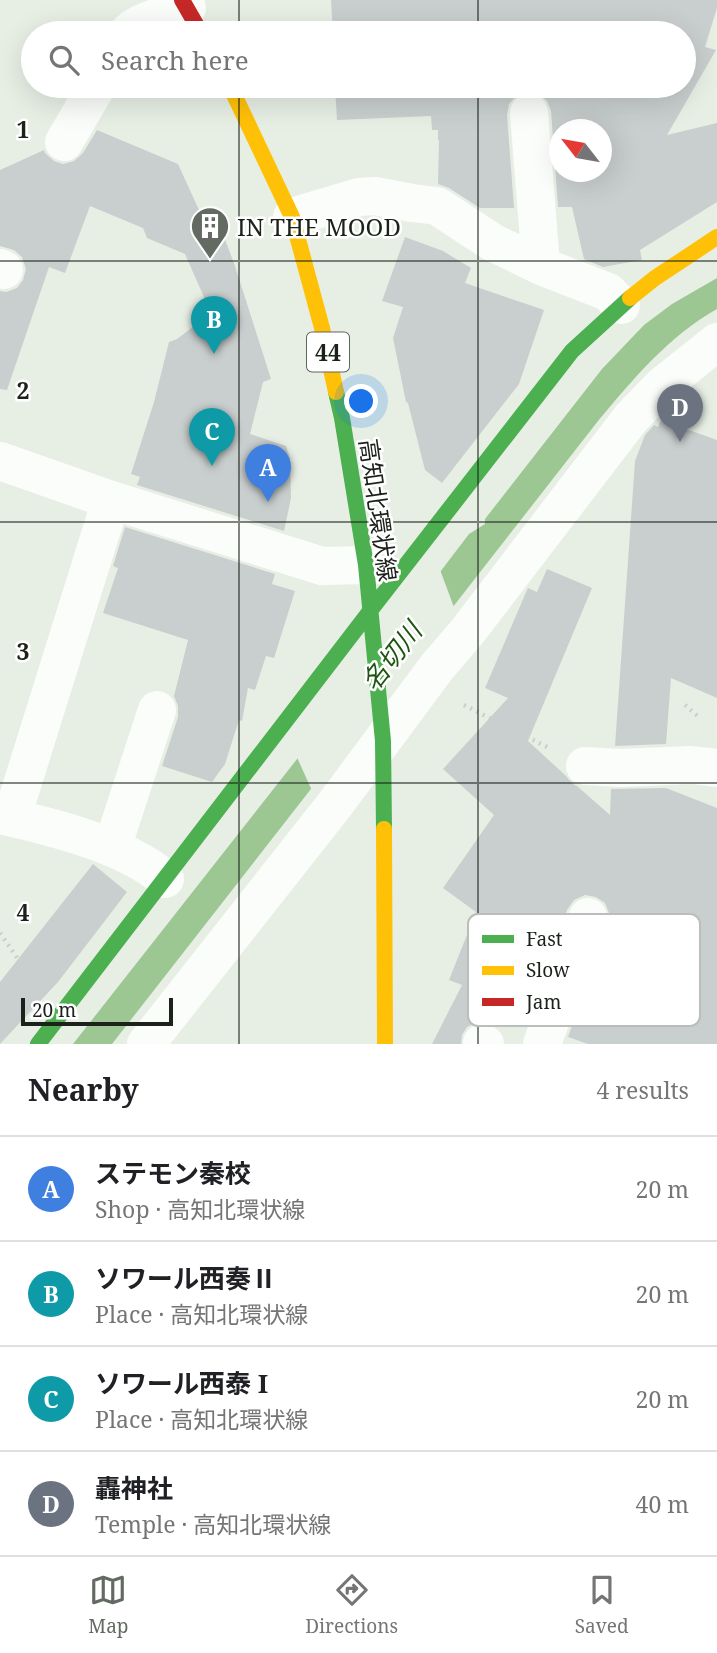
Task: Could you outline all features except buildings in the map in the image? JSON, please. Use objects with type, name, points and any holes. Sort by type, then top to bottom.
[{"type":"street","points":[[152,21],[190,14]]},
{"type":"street","points":[[64,142],[90,98]]},
{"type":"street","name":"高知北環状線","points":[[236,98],[292,217],[322,328],[342,418],[366,565],[382,732],[384,1044]]},
{"type":"street","points":[[528,113],[541,266]]},
{"type":"street","points":[[292,217],[359,197],[375,196],[437,206],[492,242],[541,266],[608,292],[621,305]]},
{"type":"street","points":[[38,1044],[572,351],[621,305],[655,278],[717,237]]},
{"type":"street","points":[[146,1044],[382,732],[467,632],[631,418],[663,385],[717,342]]},
{"type":"street","points":[[0,461],[111,500],[322,566],[366,565]]},
{"type":"street","points":[[111,500],[6,816],[112,848],[154,869],[165,879]]},
{"type":"street","points":[[112,848],[157,710]]},
{"type":"street","points":[[585,766],[621,768],[691,765],[717,768]]},
{"type":"street","points":[[542,1044],[549,1026]]},
{"type":"path","points":[[461,704],[585,766]]},
{"type":"path","points":[[696,894],[717,896]]},
{"type":"water","name":"名切川","points":[[717,278],[717,309],[668,345],[598,421],[112,1044],[73,1044],[312,740],[469,534],[485,524],[485,519],[602,369],[644,325],[672,304]]},
{"type":"pier","points":[[439,567],[455,610],[313,793],[296,755]]},
{"type":"traffic: fast","points":[[38,1044],[572,351],[630,298]]},
{"type":"traffic: fast","points":[[336,392],[366,565],[383,741],[384,829]]},
{"type":"traffic: slow","points":[[236,98],[292,217],[336,392]]},
{"type":"traffic: slow","points":[[630,298],[717,237]]},
{"type":"traffic: slow","points":[[384,829],[385,1044]]},
{"type":"traffic: jam","points":[[182,0],[194,21]]},
{"type":"place","name":"IN THE MOOD","points":[[210,260]]},
{"type":"place","name":"ソワール西奏Ⅱ","points":[[214,354]]},
{"type":"place","name":"轟神社","points":[[680,442]]},
{"type":"place","name":"ソワール西泰 I","points":[[212,466]]},
{"type":"place","name":"ステモン秦校","points":[[268,502]]}]
